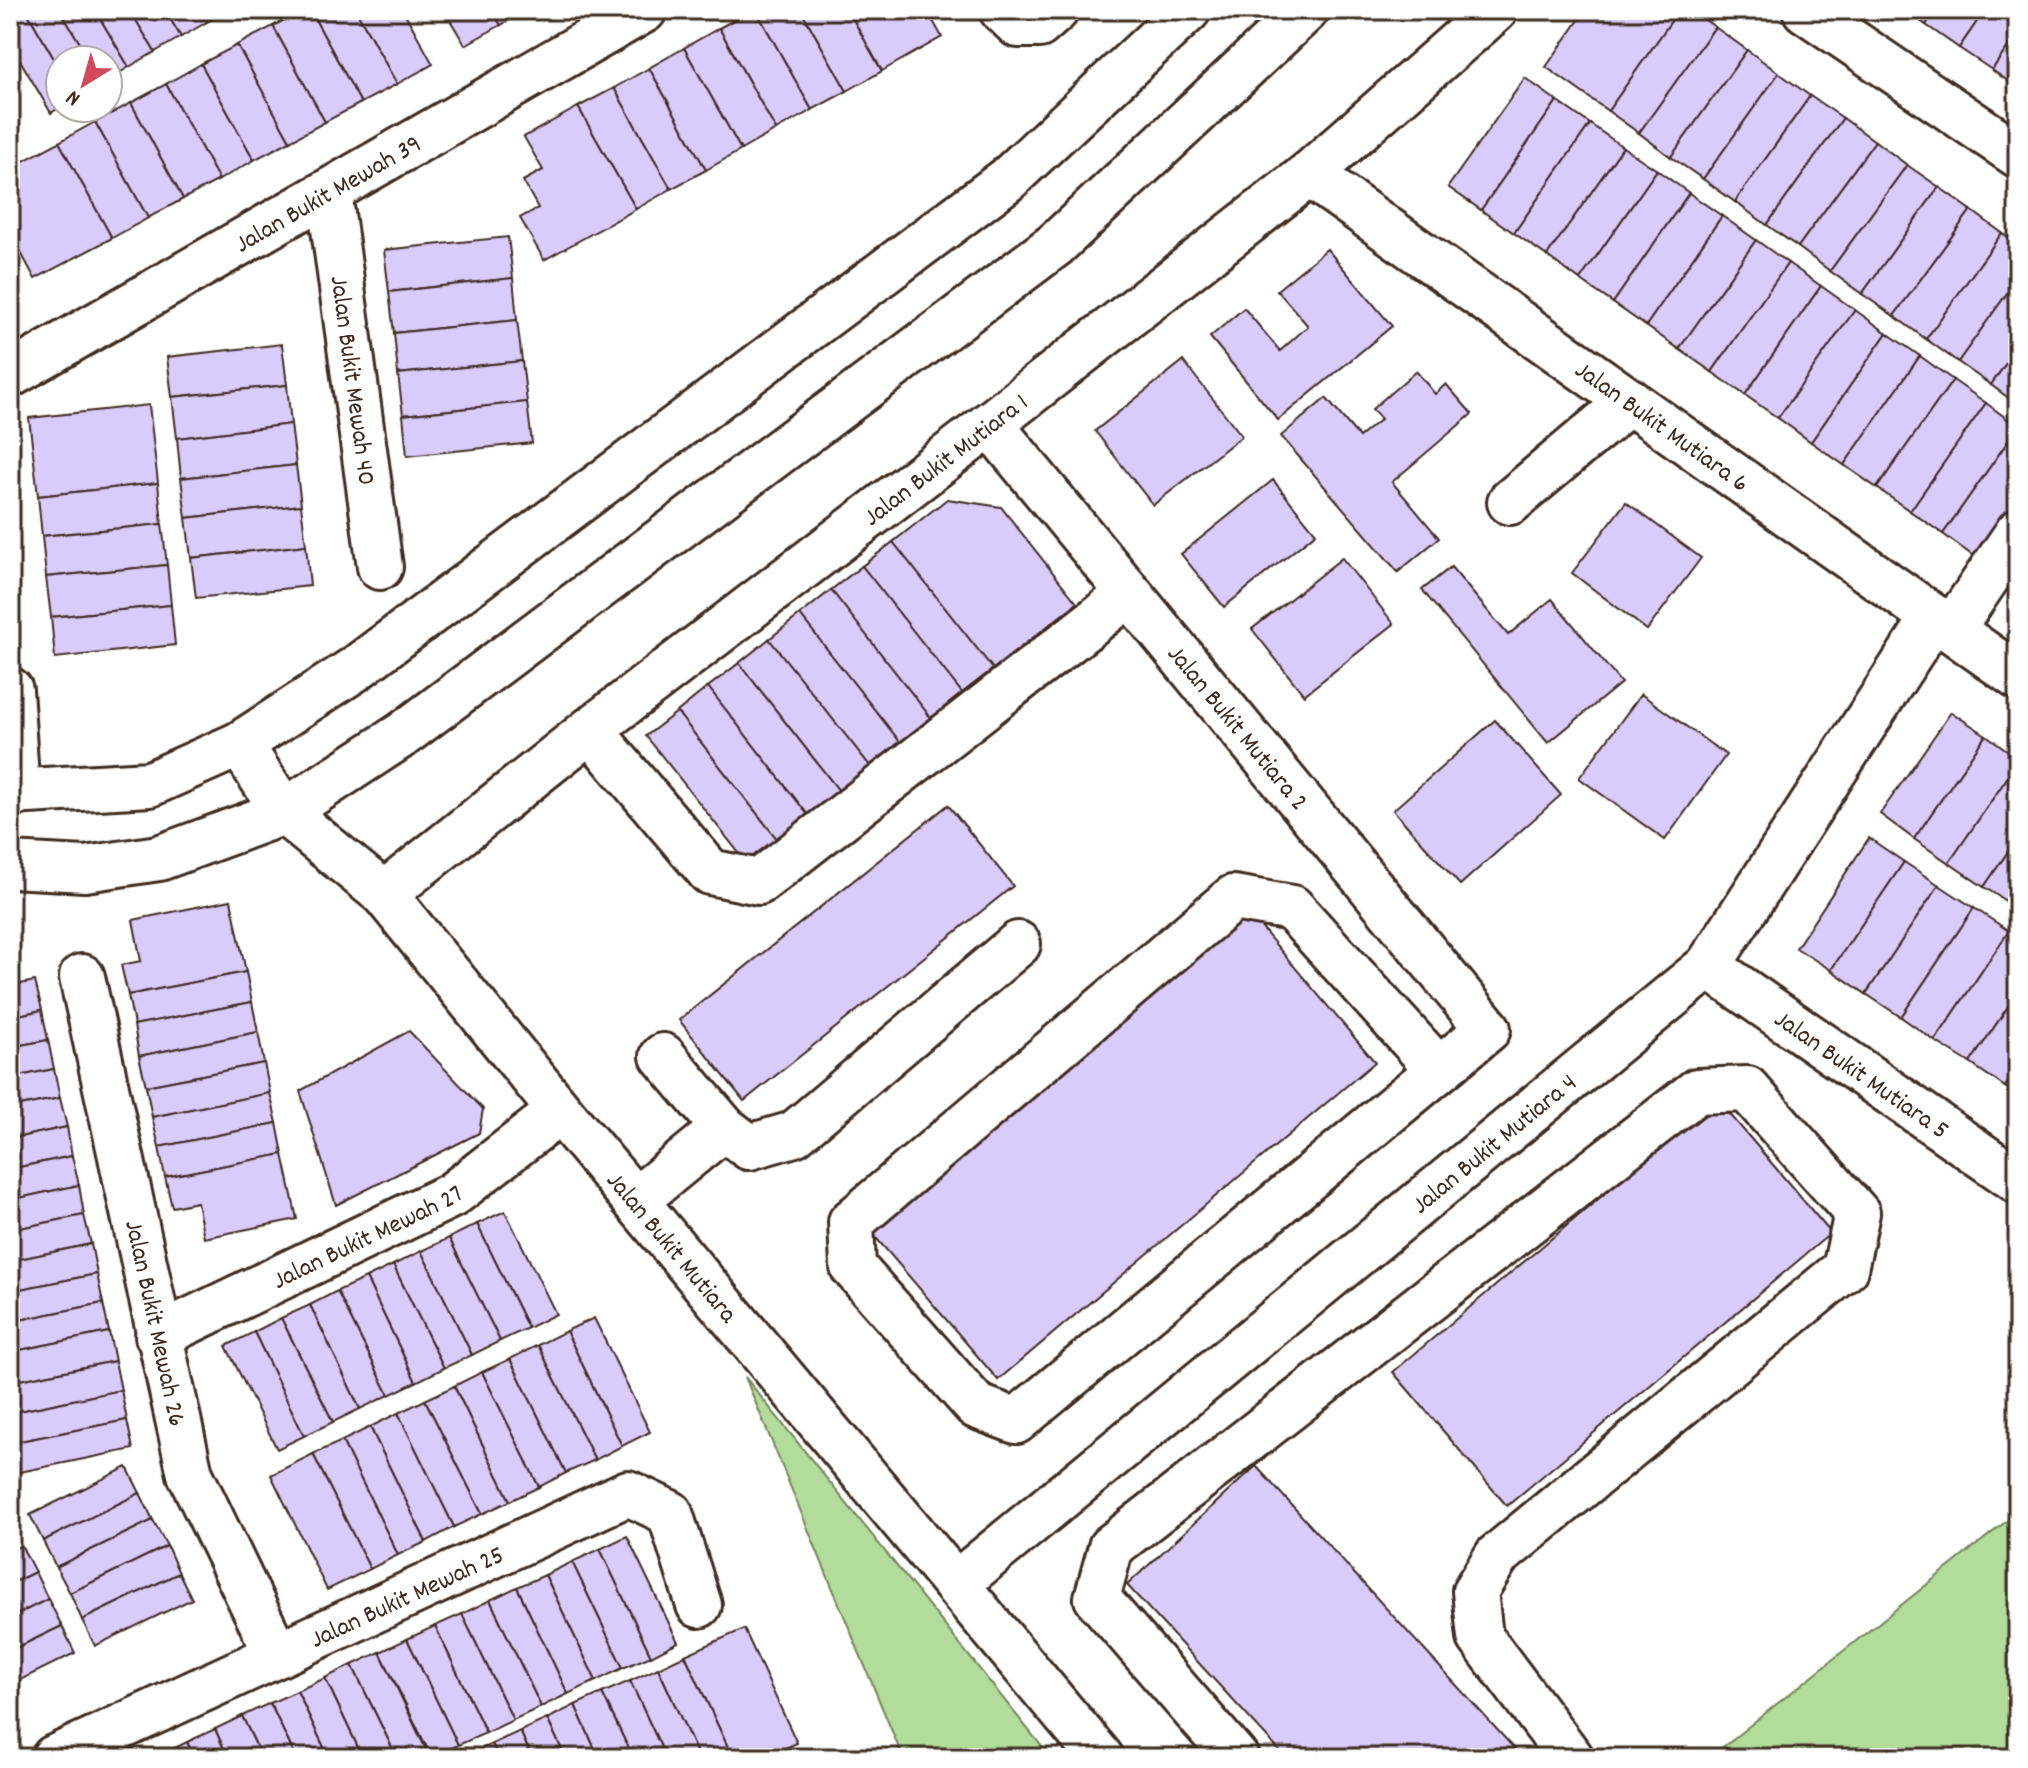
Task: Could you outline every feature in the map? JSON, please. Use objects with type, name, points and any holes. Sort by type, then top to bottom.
[{"type":"street","name":"Jalan Bukit Mewah 39","points":[[10,375],[644,10]]},
{"type":"street","points":[[10,690],[13,793],[150,784],[240,744],[355,669],[1008,179],[1188,10]]},
{"type":"street","points":[[10,865],[85,869],[159,858],[284,812],[402,735],[1055,245],[1306,10]]},
{"type":"street","name":"Jalan Bukit Mutiara 1","points":[[384,894],[590,730],[990,424],[1309,174],[1495,10]]},
{"type":"street","points":[[1805,10],[2018,155]]},
{"type":"street","name":"Jalan Bukit Mutiara 6","points":[[1309,174],[2018,677]]},
{"type":"street","name":"Jalan Bukit Mewah 40","points":[[329,192],[380,567]]},
{"type":"street","points":[[1510,502],[1630,401]]},
{"type":"street","name":"Jalan Bukit Mutiara 2","points":[[990,424],[1488,1029],[1439,1070]]},
{"type":"street","name":"Jalan Bukit Mutiara 4","points":[[957,1583],[1708,966],[1943,623],[2018,532]]},
{"type":"street","points":[[590,730],[710,872],[759,882],[1129,594]]},
{"type":"street","name":"Jalan Bukit Mutiara","points":[[240,744],[284,812],[384,894],[560,1111],[1101,1758]]},
{"type":"street","points":[[1233,898],[1292,908],[1439,1070],[1016,1421],[976,1406],[853,1267],[851,1222],[1233,898]]},
{"type":"street","points":[[663,1056],[724,1128],[749,1147],[794,1134],[1018,944]]},
{"type":"street","name":"Jalan Bukit Mutiara 5","points":[[1708,966],[2018,1181]]},
{"type":"street","name":"Jalan Bukit Mewah 26","points":[[82,977],[190,1474],[277,1655]]},
{"type":"street","points":[[1236,1758],[1097,1598],[1111,1547],[1697,1091],[1747,1089],[1857,1213],[1845,1269],[1497,1556],[1475,1591],[1480,1637],[1571,1758]]},
{"type":"street","name":"Jalan Bukit Mewah 27","points":[[158,1336],[452,1195],[560,1111]]},
{"type":"street","points":[[636,1200],[724,1128]]},
{"type":"street","name":"Jalan Bukit Mewah 25","points":[[54,1758],[628,1493],[670,1513],[699,1605]]},
{"type":"green space","points":[[745,1377],[1051,1758],[903,1758]]},
{"type":"green space","points":[[2018,1512],[2018,1758],[1709,1758]]},
{"type":"building","points":[[10,10],[26,10],[46,44],[44,101],[10,43]]},
{"type":"building","points":[[26,10],[60,10],[80,44],[46,44]]},
{"type":"building","points":[[60,10],[95,10],[115,44],[80,44]]},
{"type":"building","points":[[95,10],[130,10],[155,52],[129,67],[124,59],[124,44],[115,44]]},
{"type":"building","points":[[130,10],[165,10],[181,37],[155,52]]},
{"type":"building","points":[[165,10],[200,10],[207,22],[181,37]]},
{"type":"building","points":[[200,10],[228,10],[207,22]]},
{"type":"building","points":[[303,10],[310,10],[361,103],[325,122],[273,26]]},
{"type":"building","points":[[310,10],[356,10],[397,84],[361,103]]},
{"type":"building","points":[[356,10],[403,10],[433,64],[397,84]]},
{"type":"building","points":[[444,10],[492,10],[501,25],[465,45]]},
{"type":"building","points":[[492,10],[525,10],[501,25]]},
{"type":"building","points":[[756,10],[812,110],[776,130],[719,28]]},
{"type":"building","points":[[756,10],[801,10],[847,91],[812,110]]},
{"type":"building","points":[[801,10],[848,10],[882,71],[847,91]]},
{"type":"building","points":[[848,10],[927,10],[942,37],[882,71]]},
{"type":"building","points":[[1586,10],[1679,10],[1608,111],[1546,67]]},
{"type":"building","points":[[1679,10],[1691,10],[1715,27],[1639,133],[1608,111]]},
{"type":"building","points":[[1905,10],[1936,10],[1926,25]]},
{"type":"building","points":[[1936,10],[1985,10],[1959,48],[1926,25]]},
{"type":"building","points":[[1985,10],[2018,10],[2018,33],[1992,70],[1959,48]]},
{"type":"building","points":[[273,26],[325,122],[290,141],[237,45]]},
{"type":"building","points":[[1715,27],[1747,50],[1671,157],[1639,133]]},
{"type":"building","points":[[719,28],[776,130],[741,150],[684,48]]},
{"type":"building","points":[[2018,33],[2018,88],[1992,70]]},
{"type":"building","points":[[237,45],[290,141],[254,160],[201,64]]},
{"type":"building","points":[[684,48],[741,150],[706,170],[649,68]]},
{"type":"building","points":[[1747,50],[1779,73],[1703,179],[1671,157]]},
{"type":"building","points":[[201,64],[254,160],[219,180],[166,84]]},
{"type":"building","points":[[649,68],[706,170],[671,189],[614,88]]},
{"type":"building","points":[[1779,73],[1810,96],[1735,202],[1703,179]]},
{"type":"building","points":[[1525,78],[1557,101],[1481,210],[1448,187]]},
{"type":"building","points":[[166,84],[219,180],[183,199],[131,103]]},
{"type":"building","points":[[614,88],[671,189],[636,209],[578,107]]},
{"type":"building","points":[[1810,96],[1843,118],[1767,225],[1735,202]]},
{"type":"building","points":[[1557,101],[1590,124],[1514,233],[1481,210]]},
{"type":"building","points":[[131,103],[183,199],[148,218],[96,124],[124,124],[124,107]]},
{"type":"building","points":[[578,107],[636,209],[544,260],[520,218],[538,208],[523,181],[543,170],[524,137]]},
{"type":"building","points":[[1843,118],[1875,141],[1798,247],[1767,225]]},
{"type":"building","points":[[96,124],[148,218],[112,238],[59,142]]},
{"type":"building","points":[[1590,124],[1623,147],[1547,256],[1514,233]]},
{"type":"building","points":[[1875,141],[1907,165],[1830,271],[1798,247]]},
{"type":"building","points":[[59,142],[112,238],[35,279],[10,232],[10,168]]},
{"type":"building","points":[[1623,147],[1657,170],[1580,280],[1547,256]]},
{"type":"building","points":[[1907,165],[1939,187],[1862,294],[1830,271]]},
{"type":"building","points":[[1657,170],[1689,193],[1613,303],[1580,280]]},
{"type":"building","points":[[1939,187],[1971,210],[1894,316],[1862,294]]},
{"type":"building","points":[[1689,193],[1722,216],[1646,326],[1613,303]]},
{"type":"building","points":[[1971,210],[2002,233],[1926,339],[1894,316]]},
{"type":"building","points":[[1722,216],[1756,240],[1679,349],[1646,326]]},
{"type":"building","points":[[2002,233],[2018,244],[2018,278],[1958,362],[1926,339]]},
{"type":"building","points":[[508,237],[513,278],[389,292],[384,250]]},
{"type":"building","points":[[1756,240],[1788,263],[1712,372],[1679,349]]},
{"type":"building","points":[[1327,249],[1392,326],[1278,420],[1210,337],[1244,308],[1280,351],[1308,326],[1277,290]]},
{"type":"building","points":[[1788,263],[1821,286],[1745,395],[1712,372]]},
{"type":"building","points":[[513,278],[517,320],[394,333],[389,292]]},
{"type":"building","points":[[2018,278],[2018,346],[1991,385],[1958,362]]},
{"type":"building","points":[[1821,286],[1855,310],[1778,418],[1745,395]]},
{"type":"building","points":[[1855,310],[1887,333],[1811,442],[1778,418]]},
{"type":"building","points":[[517,320],[522,361],[398,374],[394,333]]},
{"type":"building","points":[[1887,333],[1920,356],[1844,465],[1811,442]]},
{"type":"building","points":[[282,344],[287,385],[172,397],[167,357]]},
{"type":"building","points":[[2018,346],[2018,405],[1991,385]]},
{"type":"building","points":[[1920,356],[1953,380],[1877,488],[1844,465]]},
{"type":"building","points":[[522,361],[527,402],[403,415],[398,374]]},
{"type":"building","points":[[1183,361],[1242,436],[1153,505],[1095,431]]},
{"type":"building","points":[[1416,371],[1435,394],[1446,384],[1472,414],[1392,482],[1439,538],[1398,572],[1281,436],[1326,398],[1359,437],[1381,419],[1372,409]]},
{"type":"building","points":[[1953,380],[1986,403],[1910,511],[1877,488]]},
{"type":"building","points":[[287,385],[291,424],[177,438],[172,397]]},
{"type":"building","points":[[527,402],[532,443],[407,456],[403,415]]},
{"type":"building","points":[[1986,403],[2018,427],[1943,534],[1910,511]]},
{"type":"building","points":[[149,405],[158,483],[38,496],[29,418]]},
{"type":"building","points":[[291,424],[296,465],[181,478],[177,438]]},
{"type":"building","points":[[2018,427],[2018,498],[1976,558],[1943,534]]},
{"type":"building","points":[[296,465],[301,505],[186,518],[181,478]]},
{"type":"building","points":[[1273,480],[1316,533],[1224,607],[1181,554]]},
{"type":"building","points":[[158,483],[162,524],[42,536],[38,496]]},
{"type":"building","points":[[947,499],[1001,507],[1077,603],[993,669],[893,542]]},
{"type":"building","points":[[1626,502],[1701,558],[1647,630],[1572,573]]},
{"type":"building","points":[[301,505],[306,545],[191,558],[186,518]]},
{"type":"building","points":[[162,524],[167,565],[46,577],[42,536]]},
{"type":"building","points":[[893,542],[993,669],[962,693],[862,566]]},
{"type":"building","points":[[306,545],[310,586],[196,598],[191,558]]},
{"type":"building","points":[[1342,558],[1394,624],[1304,695],[1252,629]]},
{"type":"building","points":[[167,565],[171,605],[51,617],[46,577]]},
{"type":"building","points":[[862,566],[962,693],[931,718],[831,590]]},
{"type":"building","points":[[1451,567],[1508,635],[1552,599],[1621,683],[1548,743],[1422,590]]},
{"type":"building","points":[[831,590],[931,718],[900,742],[800,615]]},
{"type":"building","points":[[171,605],[175,645],[55,658],[51,617]]},
{"type":"building","points":[[800,615],[900,742],[870,766],[769,639]]},
{"type":"building","points":[[769,639],[870,766],[839,791],[739,663]]},
{"type":"building","points":[[739,663],[839,791],[808,815],[708,687]]},
{"type":"building","points":[[708,687],[808,815],[777,839],[677,712]]},
{"type":"building","points":[[1641,694],[1726,755],[1665,840],[1579,778]]},
{"type":"building","points":[[677,712],[777,839],[747,863],[646,736]]},
{"type":"building","points":[[1951,712],[1986,735],[1914,839],[1880,814]]},
{"type":"building","points":[[1495,720],[1561,795],[1460,885],[1393,810]]},
{"type":"building","points":[[1986,735],[2018,758],[2018,762],[1949,863],[1914,839]]},
{"type":"building","points":[[2018,762],[2018,837],[1984,887],[1949,863]]},
{"type":"building","points":[[948,805],[1013,886],[744,1101],[679,1020]]},
{"type":"building","points":[[2018,837],[2018,909],[1984,887]]},
{"type":"building","points":[[1869,838],[1904,862],[1831,970],[1796,948]]},
{"type":"building","points":[[1904,862],[1939,885],[1866,994],[1831,970]]},
{"type":"building","points":[[1939,885],[1974,908],[1901,1017],[1866,994]]},
{"type":"building","points":[[231,900],[246,972],[128,995],[121,965],[141,961],[133,920]]},
{"type":"building","points":[[1974,908],[2009,931],[1935,1041],[1901,1017]]},
{"type":"building","points":[[1249,913],[1375,1062],[998,1380],[871,1232]]},
{"type":"building","points":[[2009,931],[2018,938],[2018,992],[1970,1063],[1935,1041]]},
{"type":"building","points":[[246,972],[252,1002],[134,1025],[128,995]]},
{"type":"building","points":[[35,981],[42,1010],[10,1017],[10,986]]},
{"type":"building","points":[[2018,992],[2018,1068],[2005,1087],[1970,1063]]},
{"type":"building","points":[[252,1002],[258,1032],[139,1056],[134,1025]]},
{"type":"building","points":[[42,1010],[48,1040],[10,1047],[10,1017]]},
{"type":"building","points":[[409,1031],[483,1109],[479,1133],[336,1205],[300,1091]]},
{"type":"building","points":[[258,1032],[264,1063],[146,1086],[139,1056]]},
{"type":"building","points":[[48,1040],[54,1069],[10,1078],[10,1047]]},
{"type":"building","points":[[264,1063],[270,1093],[152,1117],[146,1086]]},
{"type":"building","points":[[2018,1068],[2018,1095],[2005,1087]]},
{"type":"building","points":[[54,1069],[60,1098],[10,1108],[10,1078]]},
{"type":"building","points":[[270,1093],[277,1123],[159,1147],[152,1117]]},
{"type":"building","points":[[60,1098],[67,1127],[10,1139],[10,1108]]},
{"type":"building","points":[[1717,1099],[1831,1233],[1507,1506],[1393,1372]]},
{"type":"building","points":[[277,1123],[283,1154],[165,1177],[159,1147]]},
{"type":"building","points":[[67,1127],[72,1156],[10,1169],[10,1139]]},
{"type":"building","points":[[283,1154],[297,1219],[204,1238],[197,1202],[172,1207],[165,1177]]},
{"type":"building","points":[[72,1156],[79,1185],[10,1200],[10,1169]]},
{"type":"building","points":[[79,1185],[84,1215],[10,1230],[10,1200]]},
{"type":"building","points":[[505,1211],[556,1314],[528,1328],[477,1224]]},
{"type":"building","points":[[84,1215],[91,1244],[10,1261],[10,1230]]},
{"type":"building","points":[[477,1224],[528,1328],[500,1341],[449,1238]]},
{"type":"building","points":[[449,1238],[500,1341],[472,1355],[421,1251]]},
{"type":"building","points":[[91,1244],[97,1274],[10,1291],[10,1261]]},
{"type":"building","points":[[421,1251],[472,1355],[444,1368],[393,1265]]},
{"type":"building","points":[[393,1265],[444,1368],[416,1382],[366,1278]]},
{"type":"building","points":[[97,1274],[103,1303],[10,1322],[10,1291]]},
{"type":"building","points":[[366,1278],[416,1382],[389,1395],[337,1291]]},
{"type":"building","points":[[337,1291],[389,1395],[360,1409],[310,1305]]},
{"type":"building","points":[[103,1303],[109,1332],[10,1352],[10,1322]]},
{"type":"building","points":[[310,1305],[360,1409],[333,1422],[281,1318]]},
{"type":"building","points":[[281,1318],[333,1422],[304,1436],[254,1332]]},
{"type":"building","points":[[594,1318],[650,1432],[622,1446],[566,1331]]},
{"type":"building","points":[[566,1331],[622,1446],[595,1460],[538,1345]]},
{"type":"building","points":[[109,1332],[115,1361],[10,1382],[10,1352]]},
{"type":"building","points":[[254,1332],[304,1436],[277,1449],[226,1346]]},
{"type":"building","points":[[538,1345],[595,1460],[566,1473],[510,1359]]},
{"type":"building","points":[[510,1359],[566,1473],[539,1487],[482,1372]]},
{"type":"building","points":[[115,1361],[121,1390],[10,1413],[10,1382]]},
{"type":"building","points":[[482,1372],[539,1487],[510,1501],[454,1386]]},
{"type":"building","points":[[454,1386],[510,1501],[482,1514],[425,1400]]},
{"type":"building","points":[[121,1390],[127,1420],[10,1443],[10,1413]]},
{"type":"building","points":[[425,1400],[482,1514],[454,1527],[398,1413]]},
{"type":"building","points":[[398,1413],[454,1527],[426,1542],[370,1427]]},
{"type":"building","points":[[127,1420],[133,1449],[10,1474],[10,1443]]},
{"type":"building","points":[[370,1427],[426,1542],[398,1555],[342,1441]]},
{"type":"building","points":[[342,1441],[398,1555],[370,1569],[313,1454]]},
{"type":"building","points":[[313,1454],[370,1569],[327,1590],[271,1475]]},
{"type":"building","points":[[1256,1466],[1523,1758],[1286,1758],[1127,1585]]},
{"type":"building","points":[[127,1467],[140,1493],[43,1541],[30,1515]]},
{"type":"building","points":[[140,1493],[153,1520],[56,1567],[43,1541]]},
{"type":"building","points":[[153,1520],[167,1546],[70,1593],[56,1567]]},
{"type":"building","points":[[627,1536],[678,1642],[651,1656],[600,1549]]},
{"type":"building","points":[[21,1545],[35,1572],[10,1584],[10,1551]]},
{"type":"building","points":[[167,1546],[179,1573],[82,1620],[70,1593]]},
{"type":"building","points":[[600,1549],[651,1656],[623,1668],[572,1562]]},
{"type":"building","points":[[572,1562],[623,1668],[596,1681],[545,1575]]},
{"type":"building","points":[[35,1572],[48,1599],[10,1618],[10,1584]]},
{"type":"building","points":[[179,1573],[192,1599],[95,1646],[82,1620]]},
{"type":"building","points":[[545,1575],[596,1681],[568,1694],[517,1587]]},
{"type":"building","points":[[517,1587],[568,1694],[541,1707],[490,1600]]},
{"type":"building","points":[[48,1599],[62,1626],[10,1651],[10,1618]]},
{"type":"building","points":[[490,1600],[541,1707],[513,1720],[462,1614]]},
{"type":"building","points":[[462,1614],[513,1720],[486,1733],[435,1626]]},
{"type":"building","points":[[62,1626],[75,1653],[10,1685],[10,1651]]},
{"type":"building","points":[[435,1626],[486,1733],[458,1745],[407,1639]]},
{"type":"building","points":[[744,1629],[797,1743],[763,1758],[733,1758],[685,1655]]},
{"type":"building","points":[[407,1639],[458,1745],[432,1758],[380,1652]]},
{"type":"building","points":[[380,1652],[430,1758],[397,1758],[352,1665]]},
{"type":"building","points":[[685,1655],[733,1758],[699,1758],[658,1668]]},
{"type":"building","points":[[352,1665],[397,1758],[363,1758],[325,1678]]},
{"type":"building","points":[[658,1668],[699,1758],[666,1758],[630,1681]]},
{"type":"building","points":[[325,1678],[363,1758],[329,1758],[297,1691]]},
{"type":"building","points":[[630,1681],[666,1758],[633,1758],[602,1693]]},
{"type":"building","points":[[297,1691],[329,1758],[296,1758],[270,1703]]},
{"type":"building","points":[[602,1693],[633,1758],[599,1758],[575,1705]]},
{"type":"building","points":[[270,1703],[296,1758],[262,1758],[242,1716]]},
{"type":"building","points":[[575,1705],[599,1758],[566,1758],[547,1719]]},
{"type":"building","points":[[242,1716],[262,1758],[228,1758],[215,1729]]},
{"type":"building","points":[[547,1719],[566,1758],[532,1758],[520,1731]]},
{"type":"building","points":[[215,1729],[228,1758],[195,1758],[187,1742]]},
{"type":"building","points":[[520,1731],[532,1758],[499,1758],[492,1744]]},
{"type":"building","points":[[187,1742],[195,1758],[161,1758],[160,1755]]},
{"type":"building","points":[[492,1744],[499,1758],[465,1756]]}]
